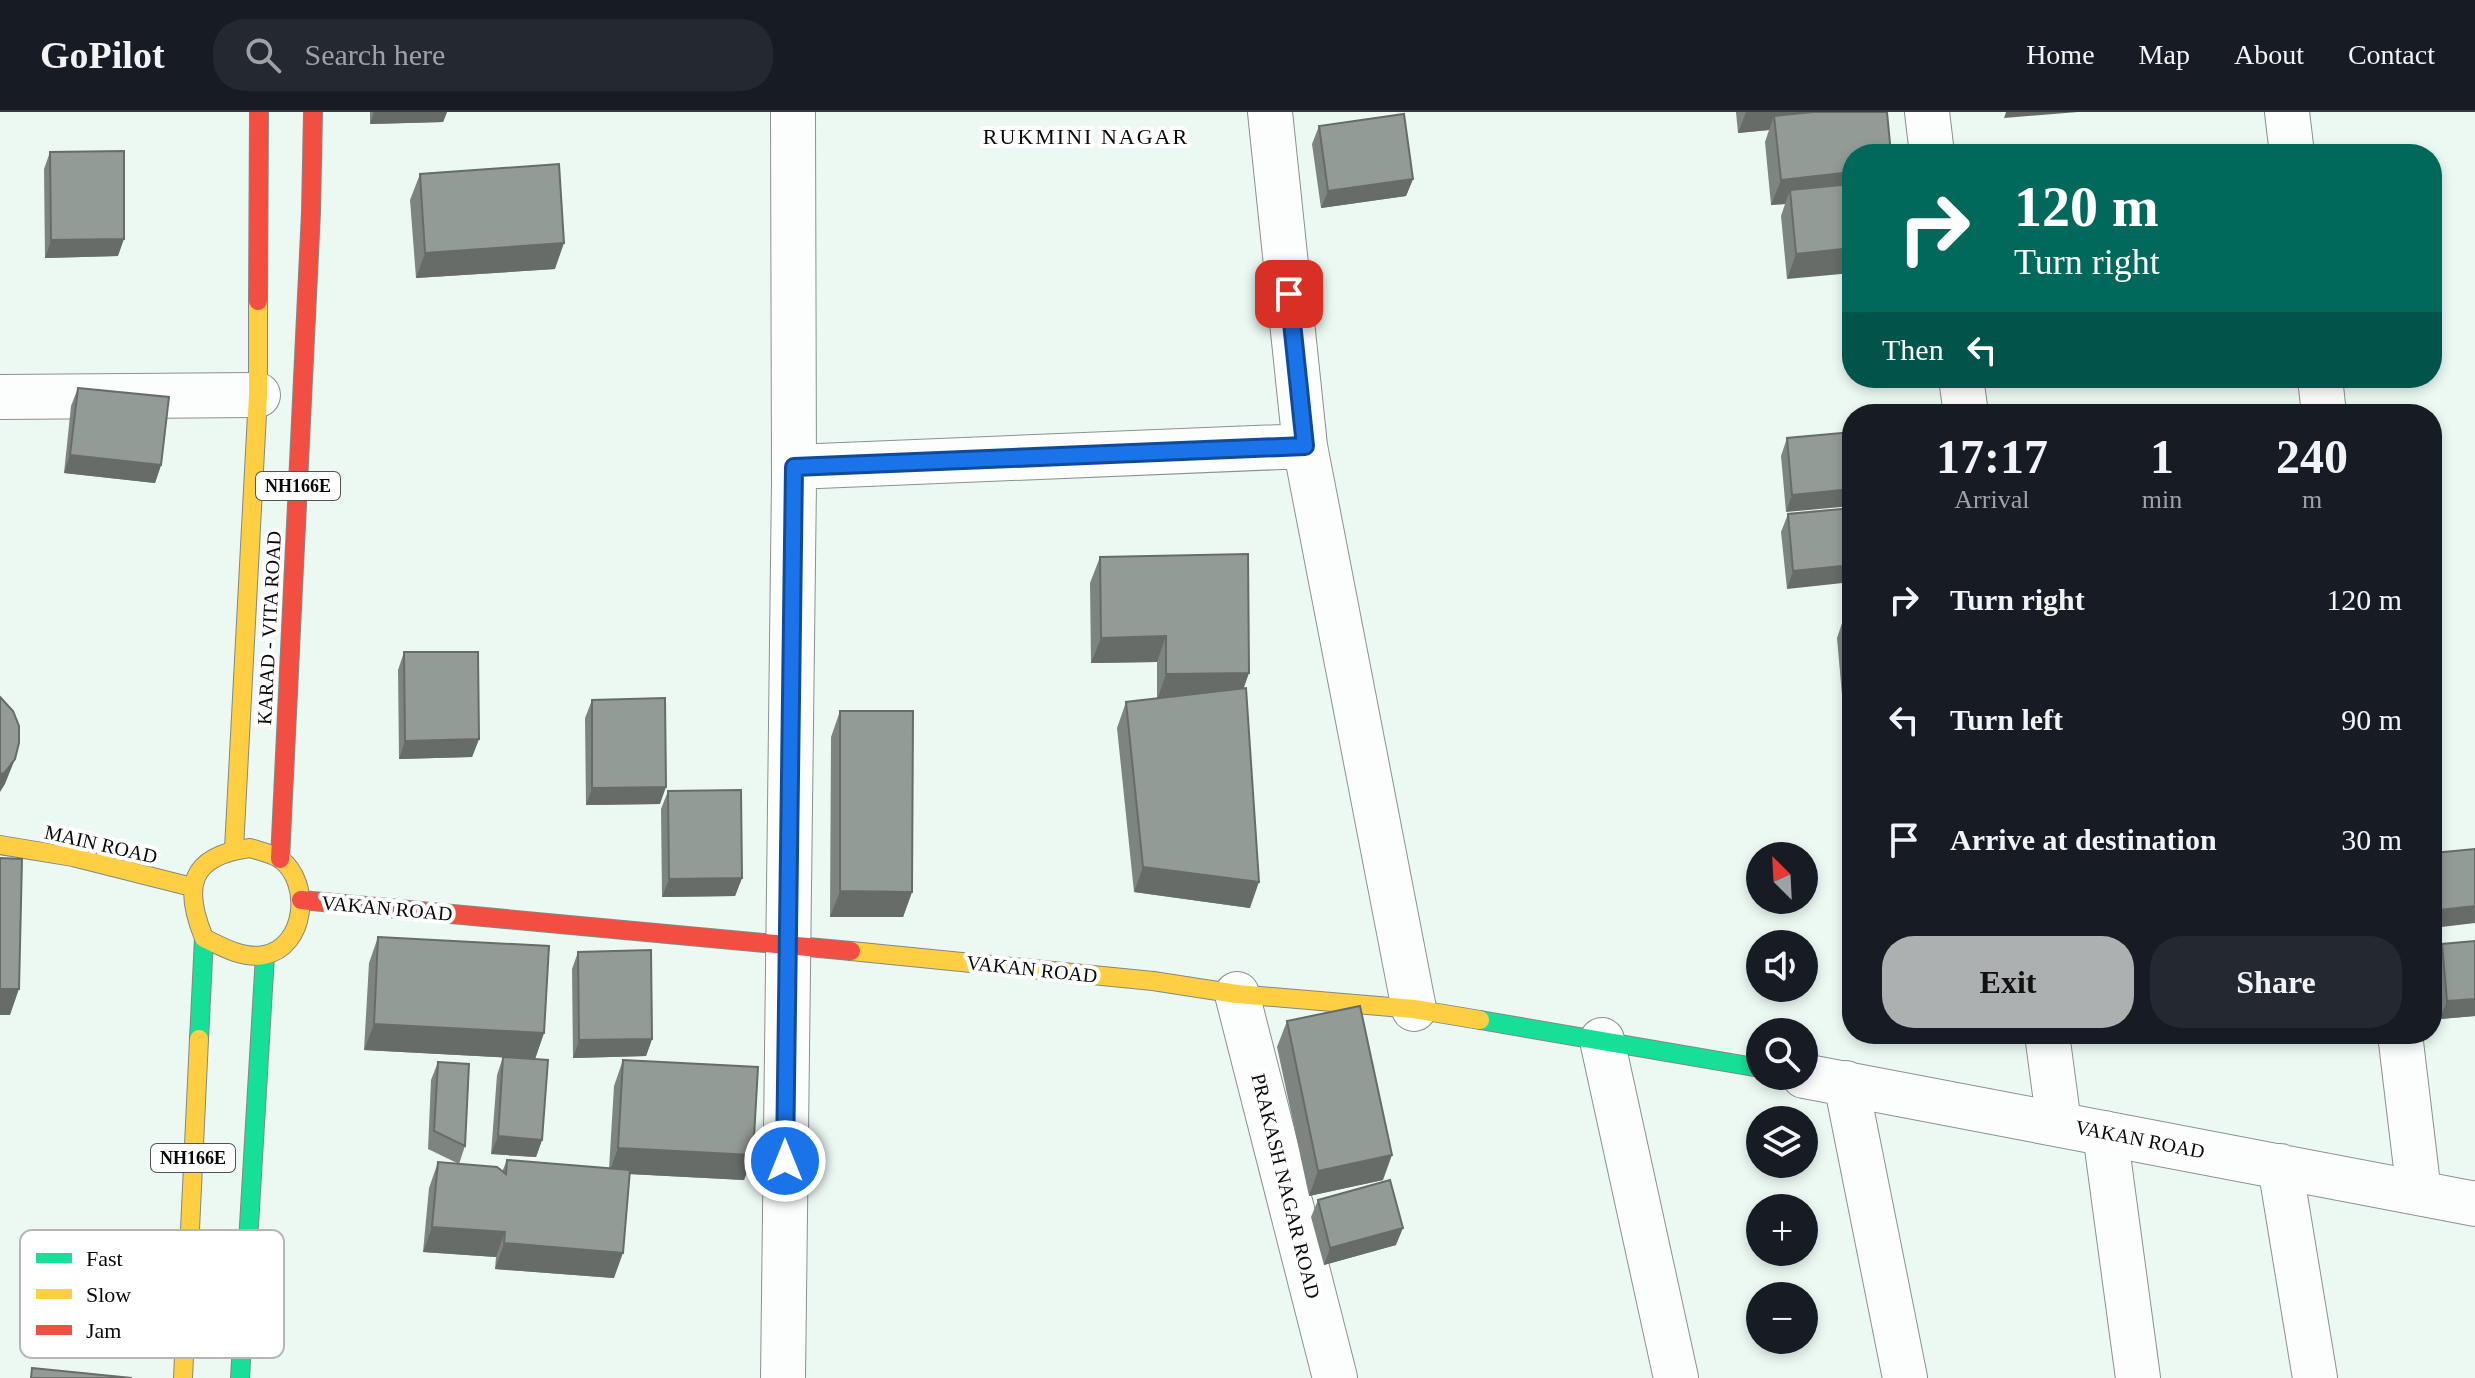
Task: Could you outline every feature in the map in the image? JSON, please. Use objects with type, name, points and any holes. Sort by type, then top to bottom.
[{"type":"main road","name":"NH166E","points":[[234,849],[258,395],[259,112]]},
{"type":"main road","name":"KARAD - VITA ROAD","points":[[280,859],[313,112]]},
{"type":"main road","name":"MAIN ROAD","points":[[0,845],[73,857],[192,887]]},
{"type":"main road","points":[[192,887],[205,864],[219,854],[250,848],[280,859],[298,884],[300,918],[292,935],[280,948],[265,955],[233,954],[204,938]]},
{"type":"main road","name":"NH166E","points":[[190,1230],[204,938],[194,911],[192,887]]},
{"type":"main road","name":"VAKAN ROAD","points":[[301,900],[787,945],[1153,981],[1237,994],[1414,1009],[1746,1066]]},
{"type":"main road","name":"NH166E","points":[[248,1230],[265,955]]},
{"type":"main road","name":"NH166E","points":[[183,1378],[184,1358]]},
{"type":"main road","name":"NH166E","points":[[240,1378],[241,1358]]},
{"type":"street","points":[[783,1378],[794,467],[793,112]]},
{"type":"street","points":[[1270,112],[1305,446],[1414,1009]]},
{"type":"street","points":[[1927,112],[1931,144]]},
{"type":"street","points":[[2287,112],[2291,144]]},
{"type":"street","points":[[0,397],[258,395]]},
{"type":"street","points":[[794,467],[1305,446]]},
{"type":"street","name":"PRAKASH NAGAR ROAD","points":[[1237,994],[1335,1378]]},
{"type":"street","points":[[1602,1040],[1676,1378]]},
{"type":"street","points":[[2048,1044],[2059,1124]]},
{"type":"street","points":[[2401,1044],[2419,1193]]},
{"type":"street","name":"VAKAN ROAD","points":[[1818,1078],[2475,1204]]},
{"type":"street","points":[[1846,1083],[1905,1378]]},
{"type":"street","points":[[2105,1133],[2138,1378]]},
{"type":"street","points":[[2280,1166],[2315,1378]]},
{"type":"building","points":[[1813,112],[1887,112],[1890,144],[1842,144],[1842,173],[1781,180],[1774,116]]},
{"type":"building","points":[[1404,114],[1413,179],[1328,191],[1319,126]]},
{"type":"building","points":[[124,151],[124,239],[51,240],[50,152]]},
{"type":"building","points":[[559,164],[564,243],[425,253],[420,174]]},
{"type":"building","points":[[1842,185],[1842,249],[1796,254],[1790,190]]},
{"type":"building","points":[[78,388],[169,397],[161,465],[70,455]]},
{"type":"building","points":[[1842,433],[1842,490],[1792,495],[1787,438]]},
{"type":"building","points":[[1842,509],[1842,566],[1793,571],[1788,514]]},
{"type":"building","points":[[1248,554],[1249,673],[1166,674],[1166,636],[1101,638],[1100,557]]},
{"type":"building","points":[[404,652],[478,652],[479,739],[405,741]]},
{"type":"building","points":[[1246,688],[1259,882],[1143,867],[1126,702]]},
{"type":"building","points":[[0,697],[13,711],[19,726],[19,743],[15,759],[0,775]]},
{"type":"building","points":[[665,698],[666,787],[592,788],[592,700]]},
{"type":"building","points":[[840,711],[913,711],[912,892],[840,891]]},
{"type":"building","points":[[741,790],[742,878],[669,879],[668,791]]},
{"type":"building","points":[[2475,849],[2475,906],[2442,910],[2442,852]]},
{"type":"building","points":[[0,858],[22,859],[19,989],[0,989]]},
{"type":"building","points":[[378,937],[549,946],[544,1033],[374,1024]]},
{"type":"building","points":[[2475,941],[2475,999],[2447,1001],[2442,944]]},
{"type":"building","points":[[651,950],[652,1039],[579,1040],[578,952]]},
{"type":"building","points":[[1360,1006],[1392,1155],[1318,1171],[1287,1021]]},
{"type":"building","points":[[503,1057],[548,1060],[542,1140],[498,1136]]},
{"type":"building","points":[[623,1060],[758,1067],[753,1155],[618,1148]]},
{"type":"building","points":[[438,1062],[469,1064],[465,1146],[434,1131]]},
{"type":"building","points":[[507,1160],[630,1170],[623,1253],[504,1243],[505,1232],[432,1227],[438,1162],[497,1167],[506,1174]]},
{"type":"building","points":[[1390,1180],[1403,1228],[1330,1248],[1318,1200]]},
{"type":"building","points":[[32,1368],[132,1378],[31,1378]]},
{"type":"traffic: fast","points":[[199,1039],[204,938]]},
{"type":"traffic: fast","points":[[249,1230],[265,955]]},
{"type":"traffic: fast","points":[[1480,1020],[1746,1066]]},
{"type":"traffic: fast","points":[[240,1378],[241,1358]]},
{"type":"traffic: slow","points":[[234,849],[258,395],[258,301]]},
{"type":"traffic: slow","points":[[0,845],[73,857],[192,887]]},
{"type":"traffic: slow","points":[[250,848],[280,859],[290,869],[300,897],[300,913],[289,940],[278,950],[256,956],[233,951],[204,938],[197,920],[193,889],[196,877],[214,858],[250,848]]},
{"type":"traffic: slow","points":[[851,951],[1153,981],[1237,994],[1414,1009],[1480,1020]]},
{"type":"traffic: slow","points":[[190,1230],[199,1039]]},
{"type":"traffic: slow","points":[[183,1378],[184,1358]]},
{"type":"traffic: jam","points":[[258,301],[259,112]]},
{"type":"traffic: jam","points":[[280,859],[311,212],[313,112]]},
{"type":"traffic: jam","points":[[301,900],[851,951]]},
{"type":"district","name":"RUKMINI NAGAR","points":[[1086,136]]},
{"type":"route","points":[[785,1161],[794,467],[1305,446],[1289,294]]}]
